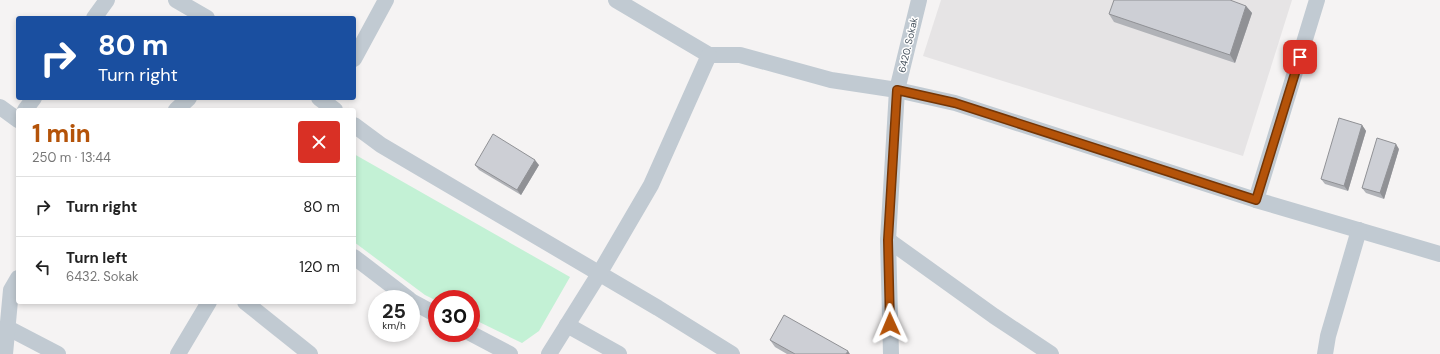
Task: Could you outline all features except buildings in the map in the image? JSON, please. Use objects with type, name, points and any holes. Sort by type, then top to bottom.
[{"type":"street","points":[[95,16],[107,0]]},
{"type":"street","points":[[176,0],[204,16]]},
{"type":"street","points":[[356,56],[386,0]]},
{"type":"street","points":[[616,0],[709,55],[740,55],[831,80],[897,90],[955,103],[1256,200],[1440,254]]},
{"type":"street","name":"6420. Sokak","points":[[891,354],[888,240],[897,90],[918,0]]},
{"type":"street","points":[[1256,200],[1317,0]]},
{"type":"street","points":[[549,354],[599,274],[651,185],[709,55]]},
{"type":"street","points":[[178,108],[188,100]]},
{"type":"street","points":[[0,108],[16,115]]},
{"type":"street","points":[[356,126],[381,145],[732,354]]},
{"type":"street","points":[[1325,354],[1328,336],[1359,230]]},
{"type":"street","points":[[888,240],[994,316],[1051,354]]},
{"type":"street","points":[[356,259],[397,290]]},
{"type":"street","points":[[5,354],[11,290],[16,281]]},
{"type":"street","points":[[178,354],[208,304]]},
{"type":"street","points":[[248,304],[310,354]]},
{"type":"street","points":[[567,325],[619,354]]},
{"type":"street","points":[[8,328],[58,354]]},
{"type":"street","points":[[480,338],[510,354]]},
{"type":"shaded area","points":[[941,0],[1292,0],[1243,156],[923,56]]},
{"type":"green space","points":[[356,155],[570,277],[539,331],[522,343],[480,322],[480,290],[428,290],[428,296],[356,243]]},
{"type":"route","points":[[890,324],[888,240],[897,90],[955,103],[1256,200],[1300,57]]}]
